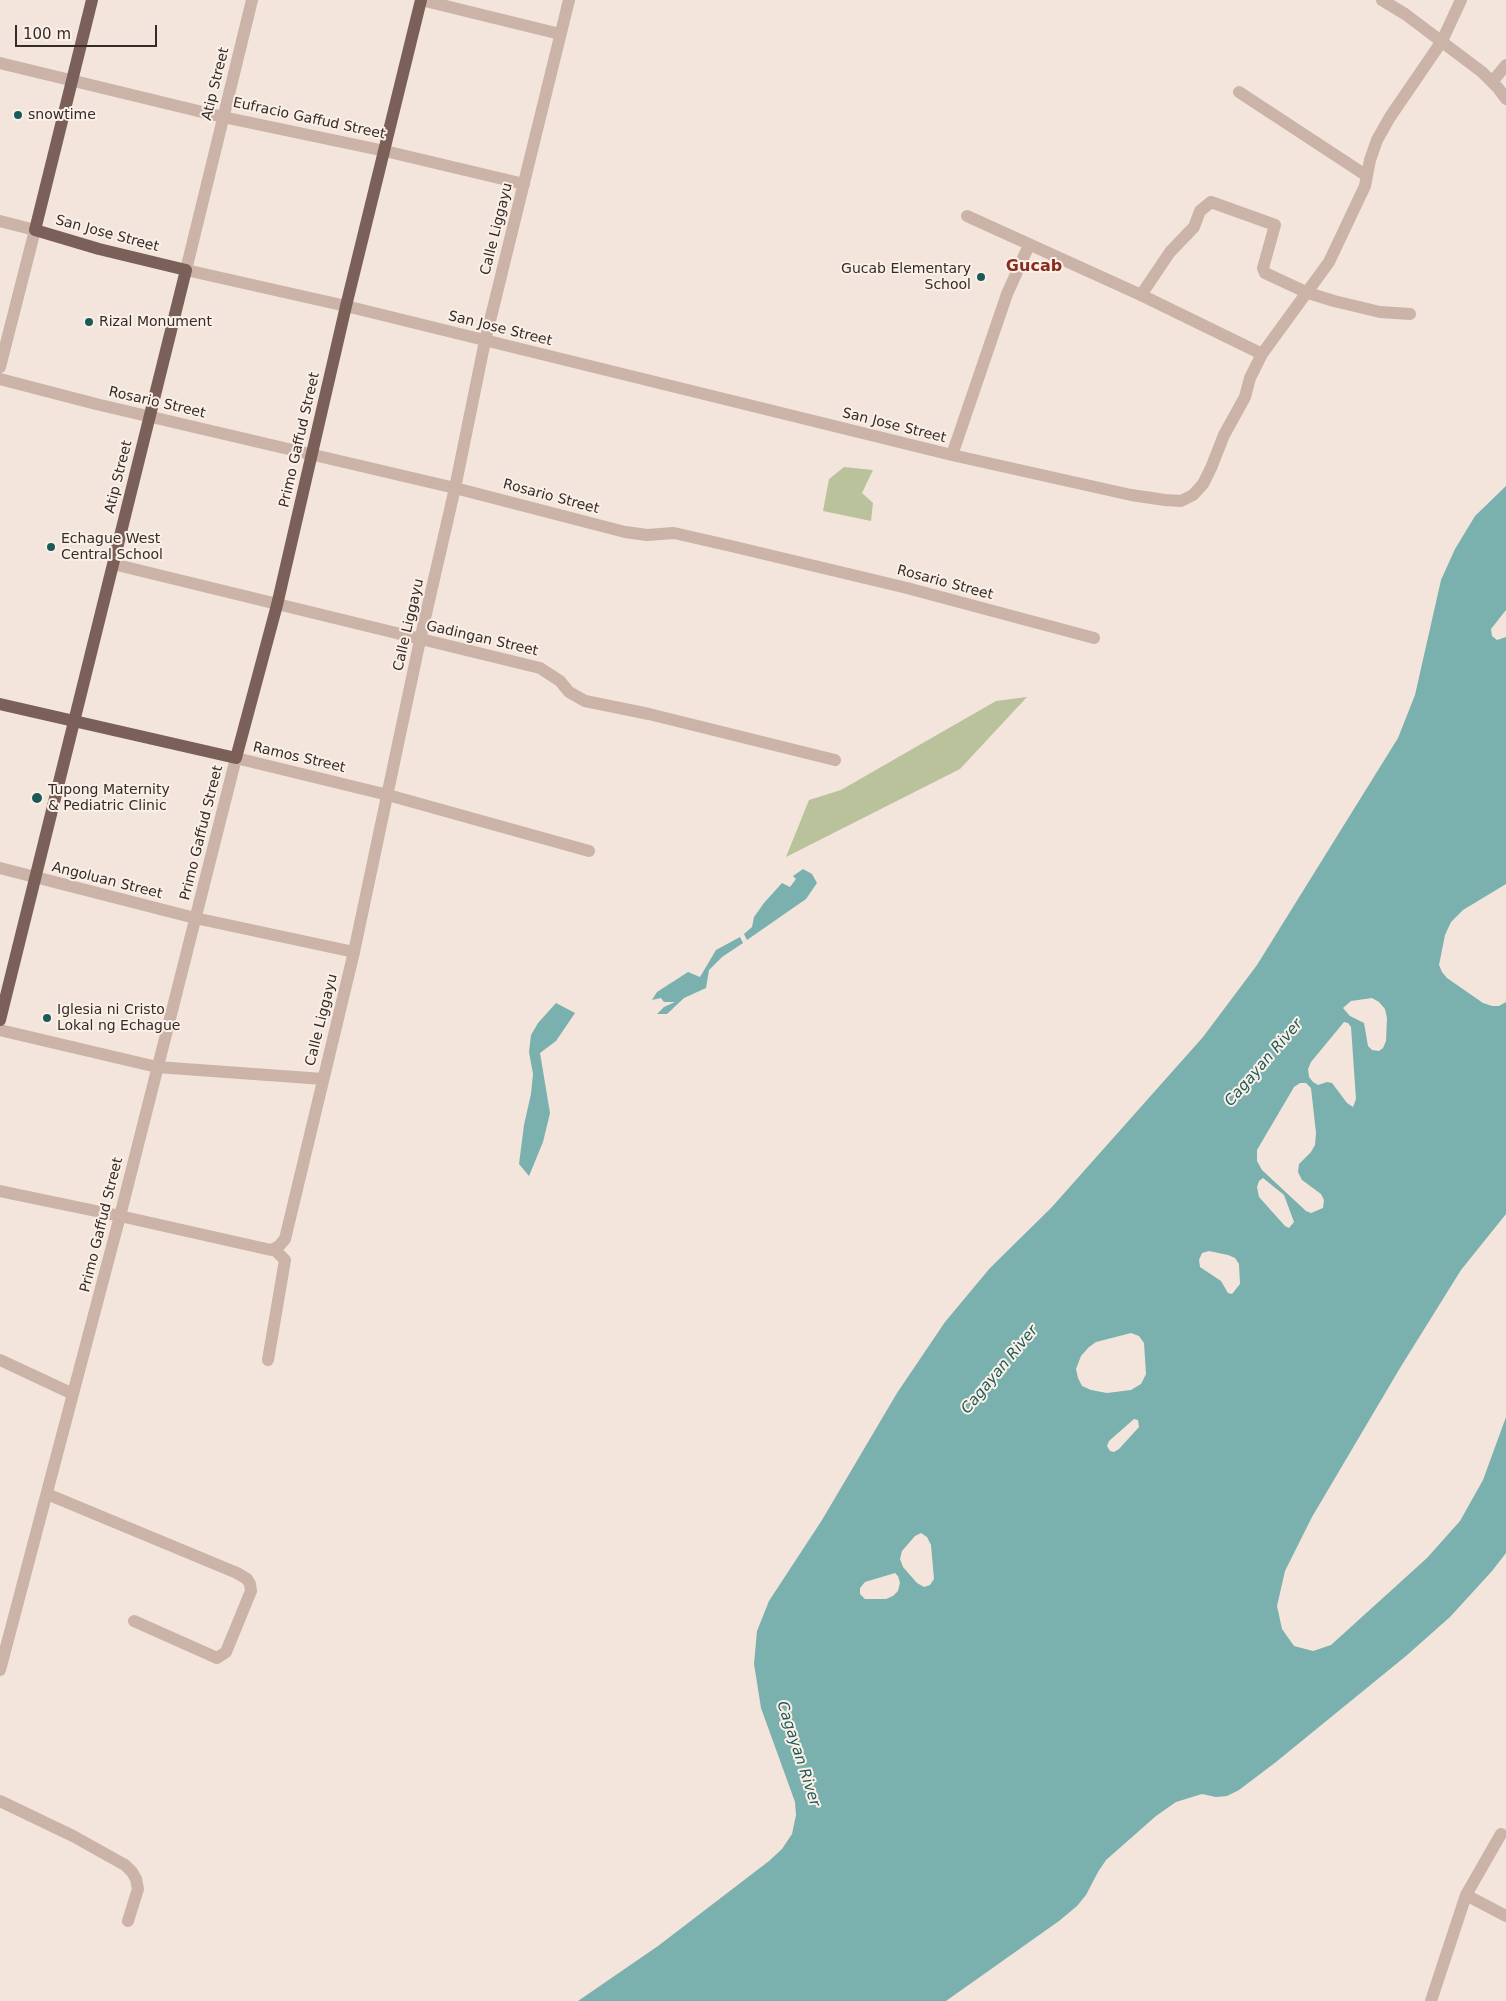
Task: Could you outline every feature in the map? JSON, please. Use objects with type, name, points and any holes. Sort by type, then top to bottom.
[{"type":"main road","points":[[35,230],[92,0]]},
{"type":"main road","name":"Primo Gaffud Street","points":[[236,758],[277,605],[313,456],[346,306],[421,0]]},
{"type":"main road","name":"San Jose Street","points":[[35,230],[99,249],[186,270]]},
{"type":"main road","name":"Atip Street","points":[[0,1020],[186,270]]},
{"type":"main road","name":"Ramos Street","points":[[0,704],[236,758]]},
{"type":"street","name":"Atip Street","points":[[186,270],[252,0]]},
{"type":"street","points":[[421,0],[560,34]]},
{"type":"street","name":"Calle Liggayu","points":[[273,1250],[285,1239],[354,952],[420,640],[456,488],[485,341],[568,0]]},
{"type":"street","points":[[1382,0],[1442,41],[1492,82],[1506,99]]},
{"type":"street","name":"San Jose Street","points":[[186,270],[346,306],[994,465],[1131,495],[1181,501],[1193,495],[1203,484],[1224,435],[1246,397],[1250,378],[1262,354],[1329,262],[1365,186],[1370,160],[1377,140],[1442,41],[1461,0]]},
{"type":"street","name":"Eufracio Gaffud Street","points":[[0,63],[224,117],[385,151],[524,184]]},
{"type":"street","points":[[1492,82],[1506,65]]},
{"type":"street","points":[[1239,92],[1367,176]]},
{"type":"street","points":[[1141,295],[1170,252],[1194,227],[1200,211],[1211,202],[1273,223],[1275,228],[1264,263],[1266,273],[1308,293],[1380,312],[1410,314]]},
{"type":"street","points":[[967,216],[1141,295],[1262,354]]},
{"type":"street","name":"San Jose Street","points":[[0,221],[35,230]]},
{"type":"street","points":[[0,367],[35,230]]},
{"type":"street","points":[[952,455],[1007,294],[1029,245]]},
{"type":"street","name":"Rosario Street","points":[[0,378],[313,456],[456,488],[637,535],[664,533],[682,535],[907,588],[1094,638]]},
{"type":"street","name":"Gadingan Street","points":[[113,564],[540,668],[560,681],[569,692],[585,701],[649,714],[835,760]]},
{"type":"street","name":"Ramos Street","points":[[236,758],[388,795],[589,851]]},
{"type":"street","name":"Primo Gaffud Street","points":[[0,1670],[120,1216],[236,758]]},
{"type":"street","name":"Angoluan Street","points":[[0,868],[196,918],[354,952]]},
{"type":"street","points":[[0,1030],[157,1067],[323,1078]]},
{"type":"street","points":[[0,1191],[273,1250],[285,1260],[268,1360]]},
{"type":"street","points":[[0,1360],[73,1394]]},
{"type":"street","points":[[47,1494],[236,1573],[250,1584],[250,1591],[226,1652],[217,1658],[134,1621]]},
{"type":"street","points":[[0,1801],[72,1836],[125,1866],[132,1872],[136,1879],[138,1890],[128,1921]]},
{"type":"street","points":[[1431,2001],[1466,1895],[1501,1834]]},
{"type":"street","points":[[1466,1895],[1506,1916]]},
{"type":"green space","points":[[844,467],[873,470],[862,493],[873,503],[871,521],[823,511],[829,479]]},
{"type":"green space","points":[[1027,697],[960,769],[786,857],[809,800],[841,790],[996,701]]},
{"type":"water","name":"Cagayan River","points":[[1506,486],[1506,610],[1491,629],[1492,636],[1497,640],[1506,637],[1506,884],[1463,910],[1451,922],[1445,935],[1439,965],[1447,978],[1483,1003],[1499,1006],[1506,1002],[1506,1214],[1461,1270],[1400,1368],[1312,1517],[1285,1571],[1277,1606],[1282,1629],[1294,1646],[1313,1651],[1331,1645],[1427,1558],[1460,1521],[1483,1480],[1506,1417],[1506,1553],[1450,1617],[1406,1656],[1276,1762],[1239,1790],[1227,1796],[1216,1797],[1202,1794],[1176,1802],[1156,1816],[1106,1860],[1086,1895],[1077,1906],[1059,1921],[946,2001],[578,2001],[658,1946],[769,1861],[782,1849],[792,1834],[796,1815],[795,1802],[761,1708],[754,1664],[757,1631],[769,1601],[822,1520],[897,1393],[945,1322],[990,1268],[1051,1208],[1203,1037],[1257,965],[1398,738],[1415,695],[1441,580],[1455,549],[1475,516]],"holes":[[[1372,998],[1379,1002],[1385,1009],[1387,1018],[1386,1041],[1383,1048],[1379,1051],[1372,1050],[1368,1046],[1364,1023],[1350,1016],[1343,1008],[1351,1001]],[[1344,1022],[1348,1023],[1351,1027],[1356,1099],[1353,1107],[1347,1103],[1332,1083],[1327,1082],[1318,1085],[1313,1082],[1309,1077],[1308,1069],[1311,1062]],[[1300,1083],[1306,1083],[1311,1088],[1316,1133],[1315,1145],[1299,1164],[1298,1172],[1302,1180],[1321,1194],[1324,1200],[1323,1208],[1311,1213],[1306,1211],[1262,1170],[1257,1161],[1257,1150],[1294,1087]],[[1263,1178],[1284,1195],[1294,1222],[1289,1228],[1259,1197],[1257,1187],[1259,1181]],[[1209,1251],[1235,1258],[1239,1264],[1240,1284],[1232,1294],[1228,1293],[1221,1281],[1200,1267],[1199,1260],[1202,1253]],[[1131,1333],[1139,1336],[1144,1343],[1146,1374],[1141,1384],[1131,1390],[1107,1393],[1082,1386],[1076,1369],[1081,1356],[1096,1342]],[[1134,1419],[1138,1420],[1139,1427],[1119,1449],[1114,1452],[1110,1451],[1107,1446],[1109,1441]],[[921,1533],[927,1537],[931,1545],[934,1579],[930,1585],[924,1587],[917,1583],[903,1567],[900,1559],[902,1551],[915,1536]],[[895,1573],[898,1576],[900,1583],[898,1591],[893,1596],[886,1599],[865,1599],[860,1594],[860,1588],[865,1582]]]},
{"type":"water","points":[[803,869],[812,874],[817,883],[806,899],[747,940],[744,934],[752,927],[754,917],[764,903],[782,883],[790,887],[796,879],[793,876]]},
{"type":"water","points":[[740,937],[743,943],[722,957],[709,970],[706,988],[684,998],[667,1014],[657,1014],[664,1007],[675,1002],[664,1002],[661,998],[652,1000],[657,992],[688,972],[700,977],[716,950]]},
{"type":"water","points":[[556,1003],[575,1013],[556,1041],[540,1053],[550,1113],[543,1142],[529,1176],[519,1164],[533,1074],[529,1052],[531,1035],[538,1023]]},
{"type":"place","name":"snowtime","points":[[18,115]]},
{"type":"place","name":"Gucab Elementary School","points":[[981,277]]},
{"type":"place","name":"Rizal Monument","points":[[89,322]]},
{"type":"place","name":"Echague West Central School","points":[[51,547]]},
{"type":"place","name":"Tupong Maternity & Pediatric Clinic","points":[[37,798]]},
{"type":"place","name":"Iglesia ni Cristo Lokal ng Echague","points":[[47,1018]]},
{"type":"district","name":"Gucab","points":[[1034,267]]}]
